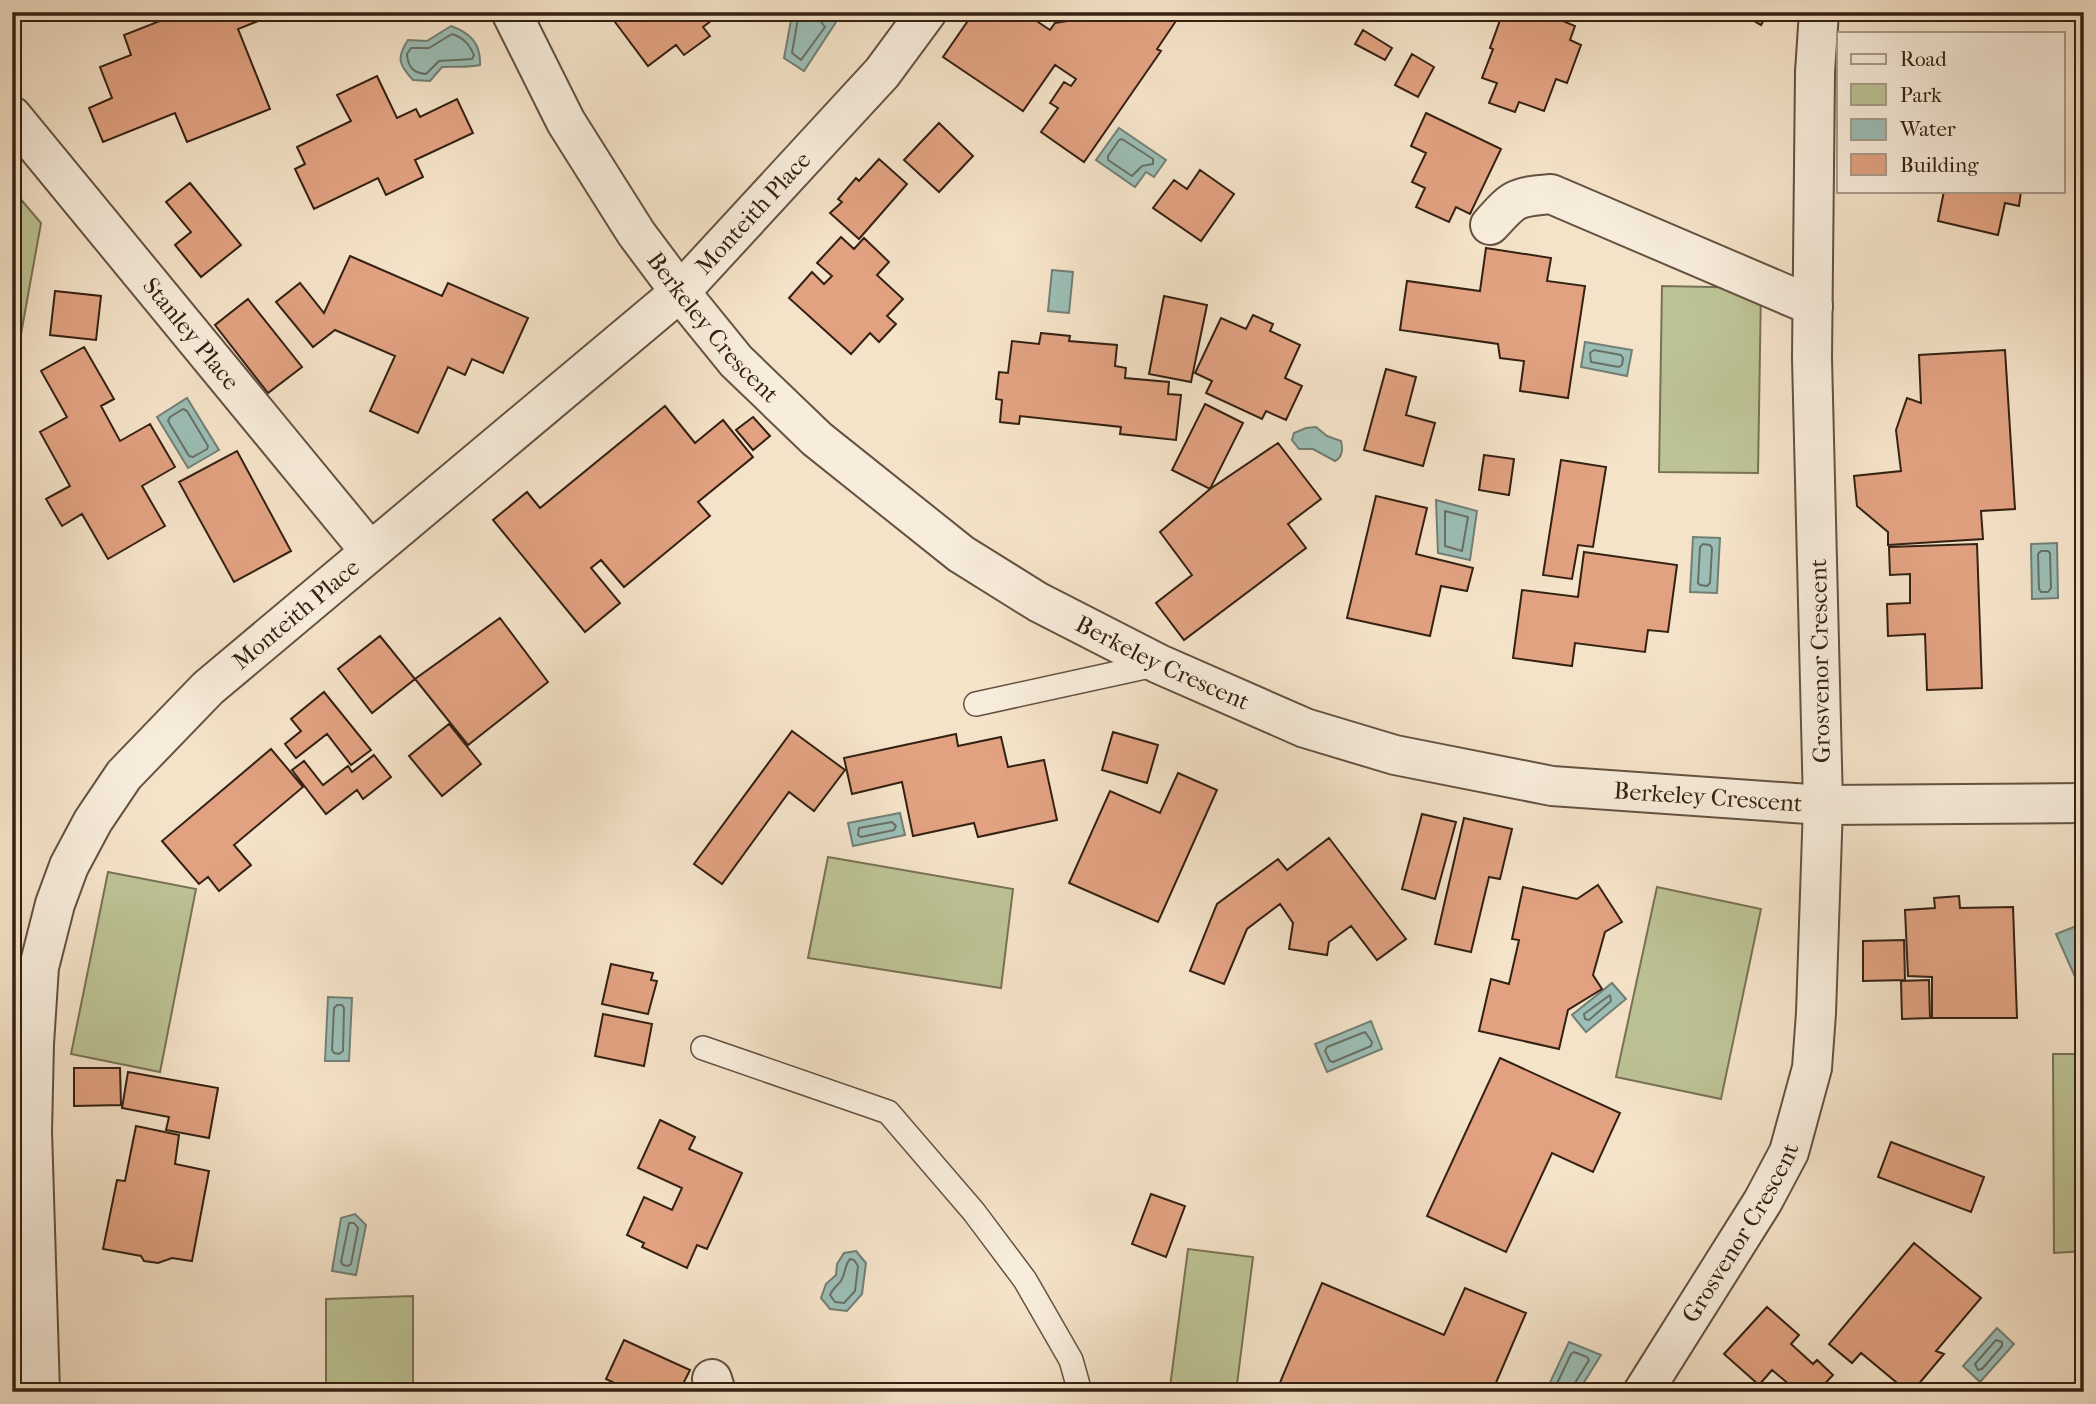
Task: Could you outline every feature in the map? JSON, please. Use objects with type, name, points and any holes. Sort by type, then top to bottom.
[{"type":"street","name":"Berkeley Crescent","points":[[511,12],[566,122],[636,233],[736,361],[817,439],[951,546],[1038,602],[1159,664],[1305,728],[1395,755],[1460,770],[1552,786],[1824,805],[2084,803]]},
{"type":"street","name":"Monteith Place","points":[[40,1392],[32,1131],[39,967],[55,904],[69,866],[93,821],[133,765],[208,688],[369,550],[680,292],[882,73],[927,12]]},
{"type":"street","name":"Grosvenor Crescent","points":[[1643,1392],[1763,1201],[1788,1152],[1812,1068],[1824,805],[1813,306],[1815,72],[1819,12]]},
{"type":"street","name":"Stanley Place","points":[[12,116],[369,550]]},
{"type":"street","points":[[1490,225],[1510,202],[1528,196],[1551,194],[1813,306]]},
{"type":"lane","points":[[976,704],[1159,664]]},
{"type":"lane","points":[[703,1048],[888,1112],[974,1212],[1025,1280],[1071,1360],[1080,1392]]},
{"type":"green space","points":[[12,189],[41,223],[12,384]]},
{"type":"green space","points":[[1662,286],[1761,288],[1758,473],[1659,472]]},
{"type":"green space","points":[[828,857],[1013,889],[1001,988],[808,958]]},
{"type":"green space","points":[[108,872],[196,889],[160,1072],[71,1054]]},
{"type":"green space","points":[[1657,887],[1761,909],[1721,1099],[1616,1077]]},
{"type":"green space","points":[[2053,1054],[2084,1054],[2084,1251],[2054,1253]]},
{"type":"green space","points":[[1188,1249],[1253,1257],[1236,1392],[1207,1392],[1170,1387]]},
{"type":"green space","points":[[413,1296],[413,1392],[326,1392],[326,1299]]},
{"type":"water","points":[[797,12],[820,12],[836,22],[804,71],[784,58],[792,15]]},
{"type":"water","points":[[451,26],[473,40],[479,51],[480,65],[442,67],[430,81],[413,80],[401,61],[408,40],[427,41]]},
{"type":"water","points":[[1119,128],[1166,160],[1154,177],[1146,172],[1135,187],[1096,160]]},
{"type":"water","points":[[1052,270],[1073,272],[1069,313],[1048,311]]},
{"type":"water","points":[[1585,342],[1632,350],[1627,376],[1581,367]]},
{"type":"water","points":[[187,398],[219,450],[188,468],[157,417]]},
{"type":"water","points":[[1316,427],[1327,436],[1341,441],[1342,453],[1335,461],[1313,449],[1299,449],[1292,440],[1294,433]]},
{"type":"water","points":[[1436,500],[1477,511],[1470,560],[1438,553]]},
{"type":"water","points":[[1693,537],[1720,538],[1717,593],[1690,592]]},
{"type":"water","points":[[2057,543],[2058,598],[2032,599],[2031,544]]},
{"type":"water","points":[[900,813],[905,835],[853,846],[848,823]]},
{"type":"water","points":[[2084,923],[2084,997],[2056,934]]},
{"type":"water","points":[[1612,983],[1626,999],[1586,1032],[1572,1015]]},
{"type":"water","points":[[328,997],[352,998],[349,1061],[325,1061]]},
{"type":"water","points":[[1371,1021],[1382,1049],[1327,1072],[1315,1044]]},
{"type":"water","points":[[355,1214],[366,1225],[356,1275],[332,1271],[341,1218]]},
{"type":"water","points":[[856,1251],[866,1263],[862,1294],[847,1311],[830,1309],[821,1298],[826,1284],[836,1275],[837,1264],[844,1253]]},
{"type":"water","points":[[1997,1328],[2014,1344],[1980,1382],[1963,1366]]},
{"type":"water","points":[[1569,1342],[1601,1355],[1578,1392],[1546,1391]]},
{"type":"building","points":[[156,12],[275,12],[276,14],[238,29],[270,109],[187,142],[175,113],[103,142],[89,108],[112,98],[100,67],[131,55],[124,35],[160,21]]},
{"type":"building","points":[[549,12],[571,12],[554,21]]},
{"type":"building","points":[[619,12],[723,12],[703,27],[710,36],[684,55],[676,45],[648,66],[612,18]]},
{"type":"building","points":[[974,12],[1023,12],[1050,30],[1055,23],[1079,19],[1084,12],[1182,12],[1157,49],[1161,51],[1084,162],[1041,132],[1058,108],[1050,103],[1064,82],[1071,86],[1076,79],[1055,65],[1023,111],[943,57]]},
{"type":"building","points":[[1345,12],[1365,12],[1359,21]]},
{"type":"building","points":[[1503,12],[1561,12],[1558,19],[1575,26],[1570,40],[1581,45],[1567,83],[1556,79],[1544,111],[1519,102],[1515,112],[1489,103],[1497,83],[1482,78]]},
{"type":"building","points":[[1739,12],[1768,12],[1761,25]]},
{"type":"building","points":[[1363,30],[1392,48],[1385,60],[1355,44]]},
{"type":"building","points":[[1412,54],[1434,67],[1418,97],[1395,85]]},
{"type":"building","points":[[377,76],[397,118],[416,109],[420,117],[457,99],[473,133],[415,160],[423,177],[386,195],[378,178],[314,209],[295,169],[305,164],[297,147],[351,121],[337,95]]},
{"type":"building","points":[[1426,113],[1501,149],[1470,214],[1456,207],[1449,222],[1416,207],[1425,188],[1412,182],[1426,153],[1411,146]]},
{"type":"building","points":[[939,123],[973,156],[939,192],[904,160]]},
{"type":"building","points":[[879,159],[907,184],[859,239],[830,213],[842,202],[838,199],[856,178],[859,181]]},
{"type":"building","points":[[1200,170],[1234,194],[1201,241],[1153,208],[1174,180],[1187,189]]},
{"type":"building","points":[[190,183],[241,245],[201,277],[175,245],[191,232],[166,202]]},
{"type":"building","points":[[1944,192],[2021,192],[2019,206],[2005,203],[1998,235],[1938,221]]},
{"type":"building","points":[[841,237],[854,249],[864,238],[889,262],[877,275],[903,299],[887,316],[896,324],[879,342],[870,333],[851,354],[789,298],[812,272],[824,284],[832,276],[817,263]]},
{"type":"building","points":[[1486,248],[1551,258],[1547,281],[1585,286],[1568,398],[1520,391],[1524,361],[1500,358],[1498,344],[1400,330],[1407,281],[1480,291]]},
{"type":"building","points":[[350,256],[442,296],[448,283],[528,318],[503,373],[472,359],[465,375],[448,367],[418,433],[370,411],[395,356],[335,330],[313,347],[276,302],[300,283],[324,313]]},
{"type":"building","points":[[55,291],[101,296],[96,340],[50,335]]},
{"type":"building","points":[[1164,296],[1207,305],[1191,382],[1149,374]]},
{"type":"building","points":[[248,299],[302,367],[268,393],[215,325]]},
{"type":"building","points":[[1253,315],[1273,324],[1270,331],[1300,345],[1285,378],[1302,386],[1286,420],[1266,411],[1262,419],[1206,393],[1212,381],[1195,373],[1221,318],[1246,329]]},
{"type":"building","points":[[1041,333],[1070,336],[1069,341],[1117,345],[1115,366],[1126,368],[1125,378],[1169,382],[1168,394],[1181,395],[1176,440],[1120,434],[1121,427],[1020,416],[1019,424],[1000,422],[1002,400],[996,399],[999,372],[1008,373],[1012,341],[1039,344]]},
{"type":"building","points":[[84,347],[114,399],[101,406],[120,441],[150,424],[175,467],[142,486],[165,526],[108,559],[82,514],[62,526],[46,499],[70,486],[40,432],[67,417],[41,371]]},
{"type":"building","points":[[2005,350],[2015,509],[1981,511],[1983,539],[1888,545],[1888,532],[1857,506],[1854,476],[1901,471],[1896,430],[1907,398],[1921,403],[1919,355]]},
{"type":"building","points":[[1386,369],[1416,377],[1406,415],[1435,423],[1423,466],[1364,450]]},
{"type":"building","points":[[1205,404],[1243,423],[1210,489],[1172,470]]},
{"type":"building","points":[[665,406],[695,443],[723,420],[753,457],[698,502],[710,516],[624,587],[601,560],[591,568],[620,603],[585,632],[493,520],[527,492],[540,508]]},
{"type":"building","points":[[753,417],[770,436],[753,450],[736,430]]},
{"type":"building","points":[[1278,443],[1321,499],[1288,524],[1306,548],[1184,640],[1156,603],[1192,575],[1160,532],[1210,489]]},
{"type":"building","points":[[237,451],[291,551],[234,582],[179,482]]},
{"type":"building","points":[[1484,455],[1514,459],[1509,495],[1479,490]]},
{"type":"building","points":[[1561,460],[1606,467],[1593,547],[1578,545],[1572,579],[1543,575]]},
{"type":"building","points":[[1376,496],[1427,508],[1416,554],[1473,568],[1467,591],[1441,586],[1430,636],[1347,618]]},
{"type":"building","points":[[1977,544],[1982,688],[1927,690],[1925,634],[1888,636],[1887,604],[1910,603],[1910,574],[1890,575],[1889,547]]},
{"type":"building","points":[[1584,552],[1677,565],[1668,632],[1648,630],[1645,652],[1575,643],[1572,666],[1513,658],[1522,590],[1578,597]]},
{"type":"building","points":[[500,618],[548,682],[468,745],[415,679]]},
{"type":"building","points":[[380,636],[415,679],[372,713],[338,669]]},
{"type":"building","points":[[324,692],[371,750],[351,765],[327,734],[296,758],[285,744],[301,731],[291,719]]},
{"type":"building","points":[[449,724],[481,764],[442,796],[409,756]]},
{"type":"building","points":[[792,731],[845,770],[814,811],[789,792],[722,884],[694,864]]},
{"type":"building","points":[[1113,732],[1158,745],[1147,783],[1102,770]]},
{"type":"building","points":[[956,734],[958,746],[1001,737],[1008,767],[1044,760],[1057,820],[978,837],[974,823],[913,836],[902,782],[852,794],[844,758]]},
{"type":"building","points":[[271,749],[303,787],[234,845],[251,865],[219,891],[208,877],[199,884],[162,841]]},
{"type":"building","points":[[374,755],[391,777],[363,799],[357,790],[326,814],[292,770],[304,761],[323,785],[348,766],[352,772]]},
{"type":"building","points":[[1178,773],[1217,790],[1158,922],[1069,883],[1110,791],[1160,813]]},
{"type":"building","points":[[1422,814],[1456,822],[1435,899],[1402,889]]},
{"type":"building","points":[[1464,818],[1512,829],[1500,879],[1489,877],[1471,952],[1435,944]]},
{"type":"building","points":[[1329,838],[1406,939],[1377,960],[1351,926],[1329,942],[1327,955],[1289,949],[1293,923],[1280,904],[1247,929],[1224,984],[1190,971],[1217,904],[1278,859],[1287,870]]},
{"type":"building","points":[[1598,885],[1622,922],[1605,932],[1593,975],[1602,989],[1568,1010],[1559,1049],[1479,1031],[1491,979],[1509,984],[1519,940],[1512,939],[1523,887],[1577,899]]},
{"type":"building","points":[[1959,896],[1960,908],[2013,907],[2017,1018],[1932,1018],[1932,977],[1908,976],[1905,910],[1935,908],[1934,898]]},
{"type":"building","points":[[1904,940],[1905,980],[1863,981],[1863,941]]},
{"type":"building","points":[[611,964],[653,973],[651,980],[657,981],[648,1014],[602,1004]]},
{"type":"building","points":[[1929,980],[1930,1018],[1902,1019],[1901,981]]},
{"type":"building","points":[[603,1014],[652,1024],[644,1066],[595,1056]]},
{"type":"building","points":[[1500,1058],[1620,1113],[1593,1172],[1552,1153],[1506,1252],[1427,1216]]},
{"type":"building","points":[[74,1068],[120,1068],[121,1105],[74,1106]]},
{"type":"building","points":[[128,1072],[218,1088],[209,1138],[166,1130],[169,1117],[122,1108]]},
{"type":"building","points":[[660,1120],[695,1137],[689,1149],[742,1173],[707,1249],[697,1245],[687,1268],[642,1247],[644,1243],[627,1235],[644,1197],[672,1210],[682,1188],[638,1168]]},
{"type":"building","points":[[136,1126],[179,1135],[175,1164],[209,1171],[192,1261],[172,1258],[158,1263],[144,1261],[141,1256],[103,1249],[117,1180],[125,1181]]},
{"type":"building","points":[[1891,1142],[1984,1177],[1971,1212],[1878,1177]]},
{"type":"building","points":[[1151,1194],[1185,1206],[1166,1257],[1132,1244]]},
{"type":"building","points":[[1914,1243],[1981,1298],[1936,1351],[1944,1354],[1912,1392],[1908,1392],[1861,1353],[1852,1363],[1829,1344]]},
{"type":"building","points":[[1322,1283],[1444,1335],[1465,1288],[1526,1313],[1492,1392],[1276,1392]]},
{"type":"building","points":[[1767,1307],[1799,1335],[1791,1344],[1813,1364],[1817,1360],[1833,1375],[1817,1392],[1810,1392],[1803,1385],[1797,1391],[1772,1370],[1759,1385],[1724,1354]]},
{"type":"building","points":[[624,1340],[690,1370],[679,1392],[629,1392],[606,1379]]}]
